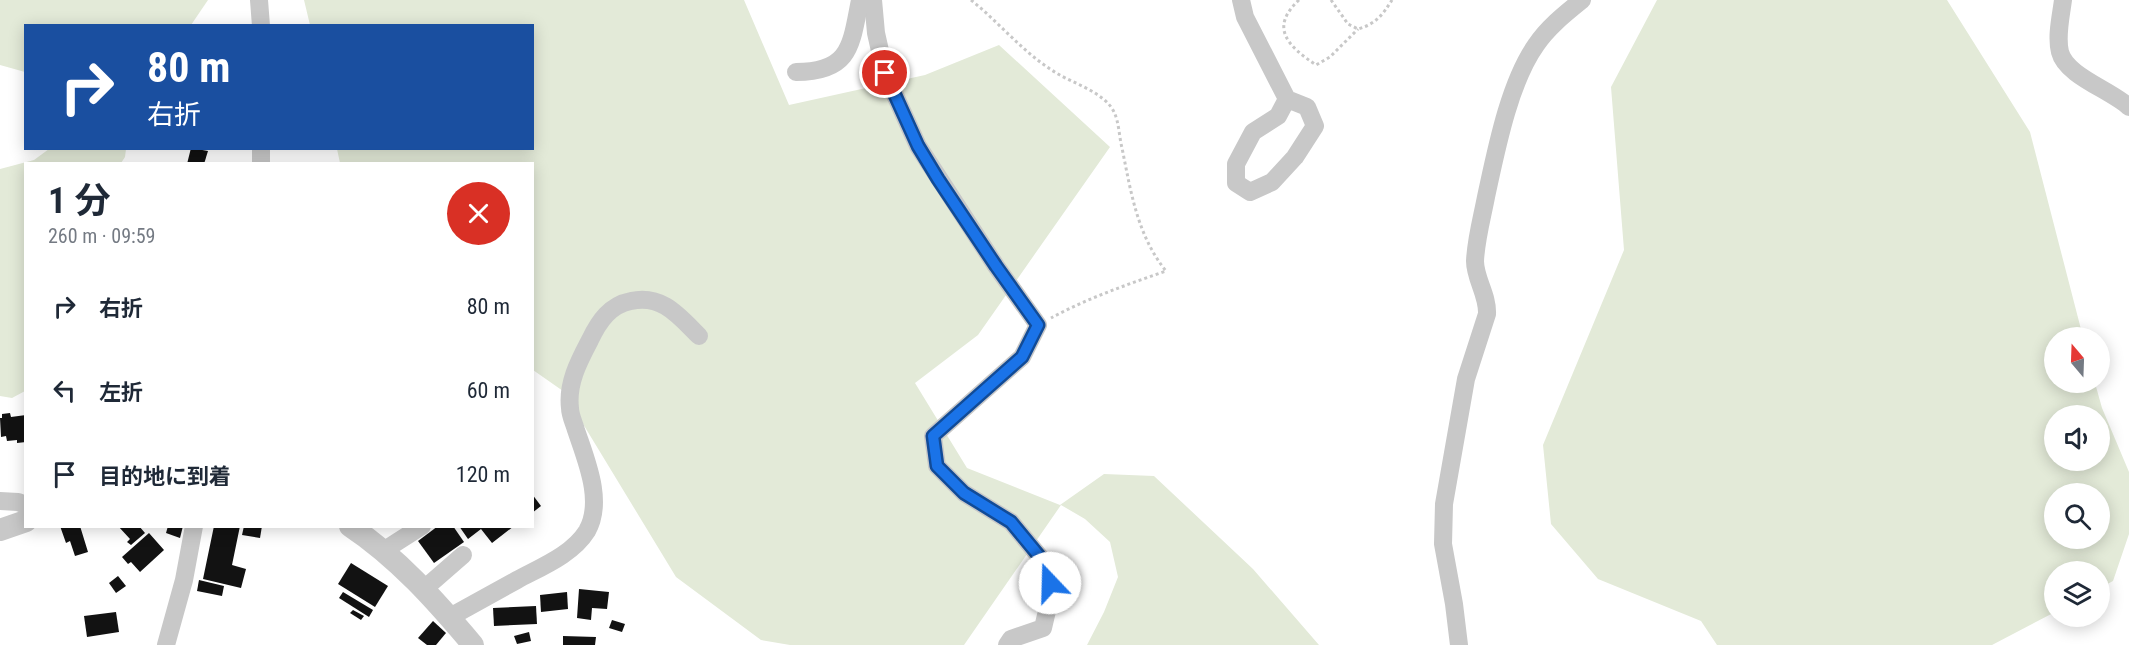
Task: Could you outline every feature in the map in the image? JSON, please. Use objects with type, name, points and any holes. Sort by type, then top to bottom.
[{"type":"street","points":[[259,0],[261,24]]},
{"type":"street","points":[[796,72],[812,72],[831,67],[841,59],[851,43],[860,0]]},
{"type":"street","points":[[873,0],[876,33],[885,73],[918,146],[996,266],[1038,325],[1022,357],[933,436],[937,466],[964,493],[1011,522],[1049,568],[1050,598],[1043,628],[1011,639],[1007,645]]},
{"type":"street","points":[[1242,0],[1245,17],[1287,99],[1307,107],[1315,126],[1295,157],[1272,182],[1250,192],[1236,183],[1236,164],[1253,132],[1278,116],[1287,99]]},
{"type":"street","points":[[1459,645],[1442,529],[1444,504],[1466,379],[1487,314],[1487,303],[1475,264],[1479,231],[1494,162],[1519,77],[1536,45],[1561,18],[1582,0]]},
{"type":"street","points":[[2063,0],[2059,43],[2060,53],[2065,63],[2129,107]]},
{"type":"street","points":[[450,617],[566,553],[586,531],[593,517],[594,498],[570,409],[570,386],[578,363],[598,323],[616,305],[633,300],[654,300],[675,311],[699,336]]},
{"type":"street","points":[[0,501],[24,504]]},
{"type":"street","points":[[0,530],[24,522]]},
{"type":"street","points":[[166,645],[184,580],[194,528]]},
{"type":"street","points":[[353,528],[384,551],[424,589],[473,645]]},
{"type":"street","points":[[384,551],[419,528]]},
{"type":"street","points":[[424,589],[463,555]]},
{"type":"path","points":[[971,0],[1026,52],[1059,75],[1094,91],[1114,111],[1137,218],[1158,261],[1166,271],[1082,302],[1038,325]]},
{"type":"path","points":[[1299,0],[1288,10],[1283,25],[1287,40],[1316,65],[1330,57],[1358,29],[1372,25],[1392,0]]},
{"type":"path","points":[[1331,0],[1348,24],[1358,29]]},
{"type":"green space","points":[[0,0],[208,0],[192,24],[24,24],[24,72],[0,65]]},
{"type":"green space","points":[[304,0],[744,0],[789,105],[925,75],[999,45],[1110,147],[978,335],[915,383],[967,468],[1060,505],[1104,474],[1154,476],[1253,569],[1319,645],[1087,645],[1118,577],[1110,542],[1085,519],[1061,505],[964,645],[790,645],[761,640],[676,577],[563,391],[534,371],[534,162],[340,162],[337,150],[534,150],[534,24],[310,24]]},
{"type":"green space","points":[[1657,0],[1947,0],[2030,132],[2080,327],[2044,327],[2044,393],[2098,393],[2101,405],[2044,405],[2044,471],[2110,471],[2110,427],[2129,472],[2129,534],[2113,581],[2110,583],[2110,561],[2044,561],[2044,618],[1992,645],[1717,645],[1701,621],[1598,579],[1551,524],[1543,445],[1624,250],[1611,87]]},
{"type":"green space","points":[[48,150],[126,150],[122,162],[26,162],[34,160]]},
{"type":"green space","points":[[24,163],[24,392],[12,398],[0,396],[0,169]]},
{"type":"building","points":[[190,150],[208,151],[205,162],[188,162]]},
{"type":"building","points":[[10,413],[11,417],[24,415],[24,442],[7,441],[6,436],[1,437],[0,418],[2,414]]},
{"type":"building","points":[[534,497],[541,506],[534,511]]},
{"type":"building","points":[[61,528],[81,528],[88,552],[75,556],[70,541],[66,543]]},
{"type":"building","points":[[120,528],[141,528],[145,533],[131,545],[127,542],[130,539]]},
{"type":"building","points":[[167,528],[182,528],[180,538],[166,533]]},
{"type":"building","points":[[214,528],[240,528],[232,565],[246,569],[241,588],[203,579]]},
{"type":"building","points":[[244,528],[262,528],[260,538],[242,535]]},
{"type":"building","points":[[435,528],[454,528],[464,542],[434,563],[418,541]]},
{"type":"building","points":[[460,528],[511,528],[492,543],[481,529],[468,539]]},
{"type":"building","points":[[149,533],[164,550],[140,572],[131,562],[128,564],[122,557]]},
{"type":"building","points":[[351,563],[388,586],[375,607],[338,584]]},
{"type":"building","points":[[118,576],[126,586],[116,593],[109,583]]},
{"type":"building","points":[[199,580],[224,586],[222,596],[197,591]]},
{"type":"building","points":[[579,589],[609,592],[607,609],[592,608],[591,620],[577,618]]},
{"type":"building","points":[[343,592],[373,610],[369,617],[339,598]]},
{"type":"building","points":[[567,592],[568,609],[541,612],[540,595]]},
{"type":"building","points":[[536,606],[537,624],[494,626],[493,608]]},
{"type":"building","points":[[353,610],[364,616],[361,620],[350,613]]},
{"type":"building","points":[[116,612],[119,632],[87,637],[84,616]]},
{"type":"building","points":[[612,620],[625,624],[622,632],[609,628]]},
{"type":"building","points":[[433,621],[446,633],[436,645],[427,645],[418,638]]},
{"type":"building","points":[[529,632],[531,641],[517,644],[514,636]]},
{"type":"building","points":[[563,636],[596,637],[595,645],[563,645]]},
{"type":"route","points":[[885,73],[918,146],[938,179],[1038,325],[1022,357],[933,436],[937,466],[964,493],[1011,522],[1049,568],[1050,583]]}]
